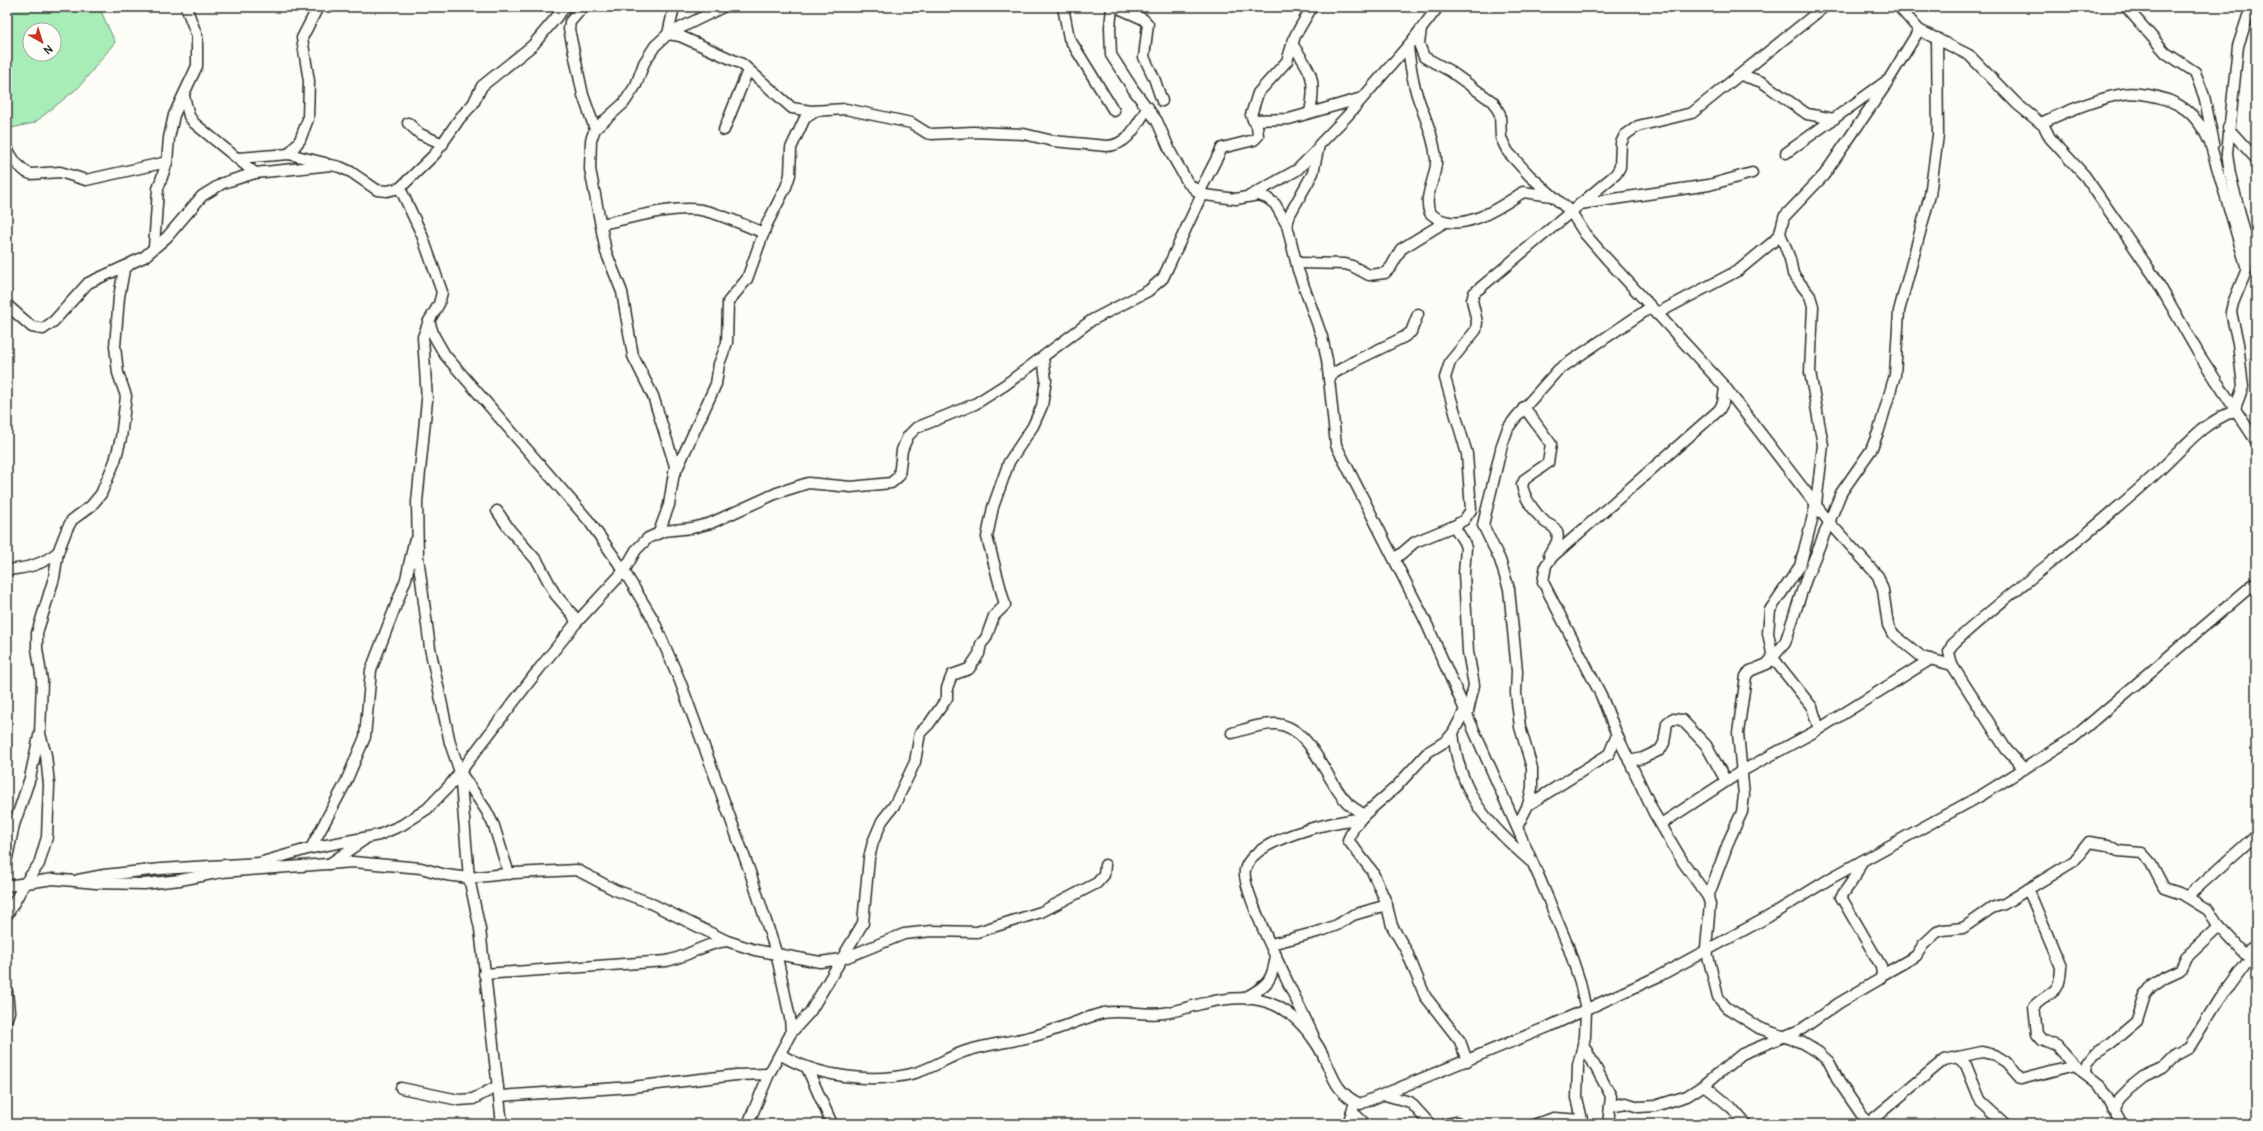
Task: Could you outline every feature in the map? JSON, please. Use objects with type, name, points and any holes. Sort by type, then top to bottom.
[{"type":"street","points":[[154,248],[158,189],[167,162],[169,138],[174,115],[197,66],[198,53],[195,29],[186,7]]},
{"type":"street","points":[[289,154],[300,140],[308,119],[309,81],[302,38],[318,7]]},
{"type":"street","points":[[238,158],[289,154],[340,167],[352,172],[377,190],[387,192],[400,188],[424,167],[443,144],[460,118],[473,104],[482,86],[533,45],[564,7]]},
{"type":"street","points":[[583,7],[570,22],[569,29],[583,95],[595,129]]},
{"type":"street","points":[[668,34],[674,7]]},
{"type":"street","points":[[676,470],[653,396],[634,356],[622,292],[607,258],[590,169],[591,140],[595,129],[624,103],[636,85],[649,53],[668,34],[723,7]]},
{"type":"street","points":[[1063,7],[1069,38],[1114,111]]},
{"type":"street","points":[[1112,7],[1109,50],[1133,90],[1158,121],[1172,155],[1188,183],[1201,194],[1230,199],[1258,195],[1271,201],[1281,213],[1287,225],[1298,263],[1298,270],[1322,336],[1329,376],[1336,445],[1425,620],[1568,946],[1586,1010],[1583,1044],[1578,1065],[1577,1098],[1582,1122],[1554,1118],[1536,1124]]},
{"type":"street","points":[[1116,7],[1147,22],[1148,28],[1144,41],[1144,57],[1154,78],[1162,101]]},
{"type":"street","points":[[78,880],[104,875],[161,869],[259,863],[311,848],[367,838],[389,832],[427,808],[460,772],[576,623],[624,571],[640,544],[659,532],[692,528],[711,523],[777,493],[808,484],[851,487],[891,483],[899,476],[902,450],[908,436],[916,428],[975,404],[1043,358],[1092,320],[1148,291],[1163,278],[1222,148],[1257,138],[1259,133],[1251,115],[1258,93],[1287,61],[1292,44],[1312,7]]},
{"type":"street","points":[[1248,197],[1267,185],[1297,170],[1317,150],[1327,136],[1408,46],[1438,7]]},
{"type":"street","points":[[1395,559],[1415,542],[1454,526],[1470,514],[1467,454],[1445,378],[1450,362],[1476,330],[1477,322],[1472,300],[1479,288],[1618,171],[1621,163],[1621,143],[1630,132],[1638,126],[1692,113],[1824,7]]},
{"type":"street","points":[[1899,7],[1919,30],[1969,55],[2017,104],[2041,123],[2050,138],[2095,190],[2154,276],[2200,356],[2234,410],[2256,441]]},
{"type":"street","points":[[2126,7],[2166,54],[2195,72],[2208,112],[2220,180]]},
{"type":"street","points":[[2236,296],[2252,273],[2252,265],[2230,174],[2227,152],[2228,128],[2236,73],[2238,46],[2251,7]]},
{"type":"street","points":[[1421,29],[1419,44],[1424,57],[1450,71],[1493,102],[1500,114],[1501,138],[1504,146],[1530,176],[1570,212],[1590,240],[1653,311],[1725,387],[1829,522],[1878,576],[1883,590],[1889,630],[1918,654],[1952,665]]},
{"type":"street","points":[[1517,827],[1528,805],[1532,788],[1532,768],[1523,742],[1517,706],[1511,599],[1506,574],[1483,525],[1508,428],[1524,407],[1558,370],[1653,311],[1739,270],[1768,247],[1780,233],[1784,217],[1824,175],[1890,79],[1919,30]]},
{"type":"street","points":[[668,34],[680,36],[735,60],[792,108],[816,111],[846,109],[911,124],[927,134],[972,132],[1024,134],[1058,141],[1115,146],[1125,140],[1148,107]]},
{"type":"street","points":[[1708,897],[1730,838],[1742,812],[1744,795],[1738,733],[1746,676],[1748,671],[1762,666],[1773,658],[1789,636],[1806,579],[1829,522],[1841,493],[1871,450],[1879,430],[1895,376],[1899,311],[1930,195],[1938,136],[1937,38]]},
{"type":"street","points":[[1292,44],[1308,66],[1313,78],[1314,89],[1310,112]]},
{"type":"street","points":[[1408,46],[1413,81],[1434,138],[1436,161],[1428,206],[1430,213],[1445,222],[1463,222],[1500,208],[1526,191],[1552,196]]},
{"type":"street","points":[[724,130],[748,70]]},
{"type":"street","points":[[1741,75],[1762,82],[1807,114],[1834,119]]},
{"type":"street","points":[[1786,153],[1890,79]]},
{"type":"street","points":[[2024,769],[2006,748],[1952,665],[1949,652],[1952,645],[1986,613],[2110,514],[2166,464],[2202,428],[2215,419],[2234,410],[2243,387],[2238,343],[2231,312],[2247,269],[2210,143],[2201,126],[2181,105],[2162,98],[2124,94],[2076,108],[2041,123]]},
{"type":"street","points":[[184,96],[189,116],[194,123],[255,173]]},
{"type":"street","points":[[1253,120],[1289,119],[1362,98]]},
{"type":"street","points":[[659,532],[670,505],[676,470],[716,384],[719,364],[727,343],[728,302],[747,279],[766,226],[782,198],[790,175],[791,148],[805,118],[816,111]]},
{"type":"street","points":[[408,123],[420,134],[443,144]]},
{"type":"street","points":[[2228,128],[2256,158]]},
{"type":"street","points":[[7,149],[16,163],[32,174],[60,172],[86,180],[167,162]]},
{"type":"street","points":[[1287,225],[1290,214],[1313,173],[1317,150]]},
{"type":"street","points":[[7,305],[32,327],[43,329],[54,321],[88,283],[144,257],[167,237],[202,196],[223,183],[255,173],[331,165]]},
{"type":"street","points":[[1580,204],[1709,185],[1752,173]]},
{"type":"street","points":[[400,188],[420,228],[442,292],[439,304],[429,321],[424,337],[426,400],[417,502],[417,527],[422,592],[430,648],[450,743],[460,772],[469,878],[480,929],[502,1124]]},
{"type":"street","points":[[600,224],[673,210],[694,209],[721,216],[764,233]]},
{"type":"street","points":[[1298,263],[1345,264],[1352,266],[1367,275],[1381,274],[1391,267],[1401,249],[1445,222]]},
{"type":"street","points":[[1780,233],[1790,259],[1793,276],[1810,296],[1813,306],[1810,372],[1824,445],[1816,504],[1800,566],[1777,599],[1769,615],[1768,633],[1773,658],[1812,707],[1819,729]]},
{"type":"street","points":[[7,858],[10,825],[26,792],[40,734],[42,681],[37,648],[38,633],[54,578],[58,552],[72,520],[91,506],[102,494],[116,455],[126,396],[118,373],[116,335],[123,273],[131,263]]},
{"type":"street","points":[[1329,376],[1361,358],[1404,338],[1411,332],[1418,314]]},
{"type":"street","points":[[429,321],[436,341],[445,355],[589,521],[624,571],[662,638],[680,681],[701,743],[739,840],[776,952],[790,1018],[791,1033]]},
{"type":"street","points":[[748,1124],[769,1074],[791,1033],[810,1012],[852,944],[865,918],[865,887],[873,842],[882,821],[894,806],[915,762],[919,735],[946,700],[947,688],[952,675],[969,669],[979,654],[981,644],[986,638],[994,616],[1005,605],[987,537],[993,507],[1009,462],[1033,426],[1042,406],[1046,380],[1043,358]]},
{"type":"street","points":[[1545,586],[1543,573],[1554,556],[1719,410],[1723,403],[1725,387]]},
{"type":"street","points":[[1524,407],[1551,444],[1548,463],[1525,479],[1522,485],[1526,499],[1544,521],[1553,527],[1557,533],[1557,543],[1538,569],[1545,586],[1601,696],[1629,761],[1661,824],[1683,862],[1708,897],[1710,904],[1706,948],[1718,997],[1721,1002],[1759,1028],[1803,1043],[1829,1062],[1839,1082],[1868,1124],[1944,1060],[1982,1052],[1995,1056],[2006,1062],[2021,1079],[2074,1065]]},
{"type":"street","points":[[670,505],[674,529]]},
{"type":"street","points":[[497,511],[510,530],[538,562],[555,594],[571,613],[576,623]]},
{"type":"street","points":[[1454,526],[1466,548],[1464,573],[1468,652],[1474,685],[1466,713],[1453,734],[1446,742],[1428,752],[1416,763],[1396,787],[1362,817],[1349,835],[1348,842],[1372,871],[1387,904],[1392,926],[1407,952],[1425,996],[1460,1042],[1467,1061]]},
{"type":"street","points":[[311,848],[345,784],[366,737],[371,670],[406,579],[417,527]]},
{"type":"street","points":[[7,570],[32,567],[49,560],[58,552]]},
{"type":"street","points":[[1353,1107],[1467,1061],[1586,1010],[1659,976],[1706,948],[1768,916],[1862,861],[1982,795],[2072,738],[2256,582]]},
{"type":"street","points":[[1661,824],[1742,771],[1819,729],[1931,659]]},
{"type":"street","points":[[1629,761],[1657,752],[1664,743],[1667,723],[1672,719],[1682,720],[1706,745],[1726,782]]},
{"type":"street","points":[[1232,733],[1255,726],[1276,724],[1295,730],[1308,745],[1350,806],[1362,817]]},
{"type":"street","points":[[7,915],[25,883],[42,858],[48,829],[48,768],[40,734]]},
{"type":"street","points":[[1453,734],[1458,759],[1465,781],[1475,803],[1499,833],[1533,864]]},
{"type":"street","points":[[1528,805],[1609,754],[1617,735]]},
{"type":"street","points":[[460,772],[486,810],[494,826],[509,874]]},
{"type":"street","points":[[1362,817],[1337,821],[1301,830],[1263,850],[1251,860],[1245,869],[1245,879],[1271,944],[1336,1085],[1365,1124]]},
{"type":"street","points":[[2187,897],[2256,835]]},
{"type":"street","points":[[329,864],[367,838]]},
{"type":"street","points":[[1610,1106],[1626,1103],[1639,1107],[1655,1106],[1686,1096],[1704,1085],[1742,1054],[1782,1036],[1802,1029],[1839,1003],[1875,983],[1882,975],[1916,956],[1923,945],[1937,932],[1963,928],[1992,908],[2004,904],[2074,861],[2087,844],[2091,842],[2108,846],[2118,851],[2142,853],[2151,863],[2164,888],[2187,897],[2208,910],[2219,926],[2244,953],[2256,946]]},
{"type":"street","points":[[1862,861],[1855,877],[1843,892],[1842,900],[1858,923],[1867,945],[1881,966],[1882,975]]},
{"type":"street","points":[[7,886],[48,879],[78,880],[96,883],[144,884],[180,880],[222,872],[354,862],[421,868],[446,876],[469,878],[577,870],[615,890],[648,902],[727,941],[755,950],[776,952],[819,962],[842,959],[904,934],[932,931],[977,932],[1042,912],[1097,884],[1104,875],[1105,865]]},
{"type":"street","points":[[2028,889],[2056,951],[2061,967],[2060,981],[2056,989],[2051,995],[2034,1006],[2035,1030],[2042,1040],[2057,1046],[2074,1065],[2100,1085],[2121,1124]]},
{"type":"street","points":[[1271,944],[1321,931],[1337,925],[1353,914],[1387,904]]},
{"type":"street","points":[[2085,1072],[2085,1065],[2093,1054],[2111,1043],[2137,1021],[2145,995],[2151,987],[2165,977],[2180,970],[2186,957],[2219,926]]},
{"type":"street","points":[[484,974],[666,961],[682,958],[712,943],[727,941]]},
{"type":"street","points":[[2112,1109],[2119,1098],[2143,1077],[2163,1068],[2176,1055],[2189,1048],[2219,999],[2256,950]]},
{"type":"street","points":[[1245,998],[1266,985],[1271,978],[1276,955]]},
{"type":"street","points":[[7,992],[9,1012],[7,1018]]},
{"type":"street","points":[[780,1054],[795,1064],[825,1073],[859,1077],[902,1075],[916,1073],[967,1050],[1035,1036],[1103,1013],[1163,1013],[1234,997],[1261,999],[1283,1009],[1315,1042]]},
{"type":"street","points":[[1583,1044],[1610,1094],[1608,1124]]},
{"type":"street","points":[[1957,1057],[1966,1064],[1981,1102],[2005,1124]]},
{"type":"street","points":[[807,1068],[832,1124]]},
{"type":"street","points":[[401,1088],[459,1100],[478,1097],[498,1091],[632,1087],[736,1075],[769,1074]]},
{"type":"street","points":[[1704,1085],[1730,1107],[1746,1124]]},
{"type":"street","points":[[1384,1095],[1410,1102],[1430,1124]]},
{"type":"street","points":[[1348,1124],[1353,1107]]},
{"type":"street","points":[[1447,1124],[1457,1122],[1461,1124]]},
{"type":"green space","points":[[7,7],[99,7],[115,42],[79,87],[34,123],[7,129]]}]
